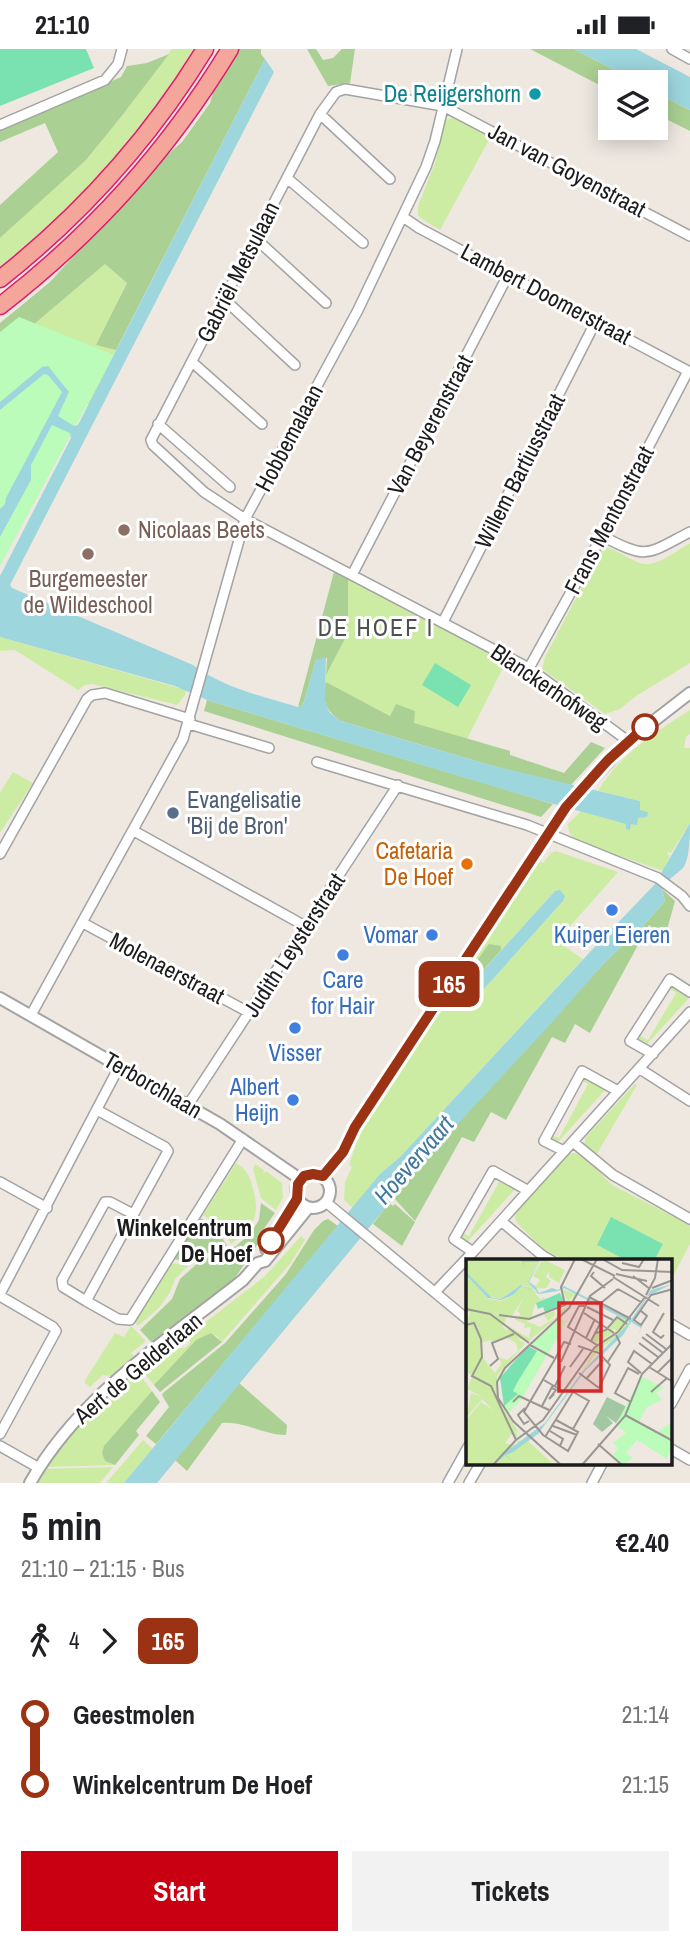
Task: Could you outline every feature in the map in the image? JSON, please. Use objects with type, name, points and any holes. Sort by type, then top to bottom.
[{"type":"highway","points":[[0,279],[94,194],[157,120],[205,49]]},
{"type":"highway","points":[[0,306],[40,275],[121,197],[171,137],[230,49]]},
{"type":"street","points":[[0,125],[105,79],[118,64],[122,49]]},
{"type":"street","name":"Hobbemalaan","points":[[31,1015],[183,739],[245,519],[358,310],[432,153],[457,49]]},
{"type":"street","points":[[672,49],[687,54]]},
{"type":"street","name":"Gabriël Metsulaan","points":[[158,424],[329,98],[345,89],[443,106]]},
{"type":"street","name":"Jan van Goyenstraat","points":[[443,106],[690,236]]},
{"type":"street","points":[[320,114],[390,179]]},
{"type":"street","points":[[287,178],[363,243]]},
{"type":"street","name":"Lambert Doomerstraat","points":[[403,217],[689,371]]},
{"type":"street","points":[[256,238],[326,303]]},
{"type":"street","name":"Van Beyerenstraat","points":[[352,575],[508,275]]},
{"type":"street","name":"Hobbemalaan","points":[[224,299],[295,365]]},
{"type":"street","name":"Willem Bartiusstraat","points":[[443,622],[596,321]]},
{"type":"street","name":"Hobbemalaan","points":[[192,362],[262,424]]},
{"type":"street","name":"Frans Mentonstraat","points":[[528,668],[602,536],[689,371]]},
{"type":"street","points":[[158,424],[151,437],[153,445],[204,492],[245,519]]},
{"type":"street","name":"Hobbemalaan","points":[[158,424],[230,487]]},
{"type":"street","name":"Blanckerhofweg","points":[[245,519],[528,668],[628,741]]},
{"type":"street","points":[[602,536],[635,552],[651,552],[690,532]]},
{"type":"street","points":[[323,1176],[343,1152],[362,1116],[566,807],[628,741],[690,692]]},
{"type":"street","points":[[0,854],[87,699],[92,695],[106,693],[269,748]]},
{"type":"street","points":[[317,762],[527,825],[634,866],[663,881],[690,906]]},
{"type":"street","name":"Judith Leysterstraat","points":[[188,1105],[398,785]]},
{"type":"street","points":[[134,831],[305,926]]},
{"type":"street","name":"Molenaerstraat","points":[[83,923],[250,1013]]},
{"type":"street","points":[[653,1054],[630,1041],[670,979],[690,992]]},
{"type":"street","name":"Terborchlaan","points":[[0,998],[188,1105],[300,1179]]},
{"type":"street","points":[[435,1292],[690,1012]]},
{"type":"street","points":[[0,1434],[56,1331],[0,1295],[120,1065]]},
{"type":"street","points":[[640,1069],[690,1101]]},
{"type":"street","points":[[564,1151],[544,1141],[582,1071],[618,1091]]},
{"type":"street","points":[[97,1110],[168,1151],[86,1301],[61,1284],[105,1202],[133,1214]]},
{"type":"street","name":"Aert de Gelderlaan","points":[[86,1301],[118,1319],[130,1320],[243,1139]]},
{"type":"street","points":[[573,1142],[613,1175],[690,1219]]},
{"type":"street","points":[[473,1251],[454,1239],[493,1171],[527,1191]]},
{"type":"street","points":[[313,1174],[323,1176],[331,1189],[327,1203],[316,1209],[297,1199],[296,1189],[300,1179],[313,1174]]},
{"type":"street","points":[[0,1182],[47,1208]]},
{"type":"street","name":"Aert de Gelderlaan","points":[[30,1483],[69,1426],[95,1398],[243,1280],[258,1263],[297,1199]]},
{"type":"street","points":[[327,1203],[466,1317]]},
{"type":"street","name":"Aert de Gelderlaan","points":[[258,1263],[265,1261],[308,1207]]},
{"type":"street","points":[[501,1221],[549,1259]]},
{"type":"street","points":[[672,1326],[690,1335]]},
{"type":"street","points":[[672,1403],[686,1386],[690,1369]]},
{"type":"street","points":[[0,1446],[38,1468]]},
{"type":"street","points":[[672,1450],[690,1460]]},
{"type":"street","points":[[448,1483],[466,1451]]},
{"type":"street","points":[[469,1483],[479,1465]]},
{"type":"street","points":[[592,1483],[601,1465]]},
{"type":"green space","points":[[0,49],[86,49],[94,68],[0,106]]},
{"type":"green space","points":[[172,49],[197,49],[149,118],[95,183],[0,271],[0,238],[86,160]]},
{"type":"green space","points":[[238,49],[261,49],[265,59],[116,350],[96,345],[127,283],[105,264],[0,353],[0,323],[50,282],[159,162],[182,142],[210,103],[215,86]]},
{"type":"green space","points":[[307,49],[316,49],[323,60],[333,58],[342,49],[355,49],[350,83],[328,86]]},
{"type":"green space","points":[[530,49],[574,49],[614,70],[598,70],[598,84]]},
{"type":"green space","points":[[169,54],[86,160],[0,238],[0,205],[58,152],[45,123],[0,142],[0,130],[121,77],[127,66],[147,63]]},
{"type":"green space","points":[[668,99],[690,110],[690,131],[668,120]]},
{"type":"green space","points":[[453,117],[491,136],[440,230],[418,215],[418,206],[435,163],[444,121]]},
{"type":"green space","points":[[105,264],[127,282],[97,345],[116,350],[89,405],[0,353]]},
{"type":"green space","points":[[19,317],[114,355],[0,566],[0,332]]},
{"type":"green space","points":[[690,543],[690,663],[620,709],[605,714],[542,669],[545,657],[603,547],[638,562],[650,564]]},
{"type":"green space","points":[[334,572],[348,579],[348,633],[326,675],[327,658],[316,660],[303,705],[298,707]]},
{"type":"green space","points":[[348,579],[506,662],[467,739],[413,723],[396,704],[390,716],[326,682],[326,675],[348,633]]},
{"type":"green space","points":[[0,637],[186,690],[185,695],[177,705],[92,684],[78,690],[15,650],[0,651]]},
{"type":"green space","points":[[435,663],[471,685],[458,707],[422,685]]},
{"type":"green space","points":[[326,682],[390,716],[396,704],[415,711],[414,723],[510,751],[510,755],[564,773],[591,742],[605,748],[571,785],[493,766],[341,721],[326,705]]},
{"type":"green space","points":[[207,700],[553,804],[541,817],[204,711]]},
{"type":"green space","points":[[690,710],[690,734],[686,737],[684,748],[690,748],[690,823],[671,853],[668,852],[670,856],[663,871],[573,837],[568,824],[581,811],[627,824],[630,829],[640,801],[598,791],[606,778],[627,756]]},
{"type":"green space","points":[[13,772],[33,783],[0,833],[0,792]]},
{"type":"green space","points":[[556,851],[618,872],[557,941],[583,959],[400,1157],[380,1174],[353,1208],[344,1200],[345,1182],[352,1167],[349,1165],[363,1123],[539,860],[543,863]],"holes":[[[555,891],[565,896],[464,1011],[458,1008],[461,995]]]},
{"type":"green space","points":[[662,889],[675,901],[665,937],[649,925],[590,1033],[575,1024],[565,1043],[552,1037],[506,1120],[491,1112],[474,1142],[462,1137],[415,1221],[394,1198],[437,1146],[607,960],[665,901]]},
{"type":"green space","points":[[489,944],[501,946],[501,950],[461,995],[458,1008],[449,1008],[447,1002]]},
{"type":"green space","points":[[670,983],[690,997],[647,1044],[637,1038],[639,1035],[648,1040],[676,993],[668,987]]},
{"type":"green space","points":[[582,1075],[606,1089],[557,1143],[549,1137],[550,1134],[559,1138],[588,1084],[580,1079]]},
{"type":"green space","points":[[635,1084],[637,1085],[595,1157],[585,1147],[585,1138]]},
{"type":"green space","points":[[574,1153],[586,1158],[614,1186],[690,1225],[690,1244],[672,1278],[672,1259],[655,1259],[663,1244],[597,1245],[623,1259],[562,1259],[543,1249],[517,1223],[516,1212],[569,1154]]},
{"type":"green space","points":[[236,1163],[250,1178],[256,1212],[251,1226],[231,1244],[222,1229],[203,1215]]},
{"type":"green space","points":[[255,1164],[264,1170],[263,1174],[266,1171],[282,1183],[283,1198],[276,1210],[261,1198],[253,1169]]},
{"type":"green space","points":[[493,1174],[517,1187],[467,1242],[459,1237],[461,1232],[469,1236],[499,1182],[491,1177]]},
{"type":"green space","points":[[261,1203],[275,1213],[233,1281],[153,1344],[140,1330],[172,1299],[180,1279],[199,1262],[236,1246],[250,1234],[259,1220]]},
{"type":"green space","points":[[389,1203],[393,1206],[395,1204],[415,1222],[402,1246],[373,1224]]},
{"type":"green space","points":[[611,1217],[663,1244],[655,1259],[623,1259],[597,1245]]},
{"type":"green space","points":[[201,1218],[219,1232],[227,1246],[200,1256],[192,1262],[174,1259]]},
{"type":"green space","points":[[328,1219],[338,1226],[156,1444],[146,1436],[169,1407],[163,1393],[225,1343],[286,1274],[314,1230]]},
{"type":"green space","points":[[301,1236],[305,1240],[290,1264],[222,1342],[216,1335],[196,1340],[154,1385],[145,1374],[178,1348],[185,1348],[190,1343],[189,1335],[265,1276]]},
{"type":"green space","points":[[171,1263],[188,1266],[175,1279],[159,1308],[138,1326],[134,1322]]},
{"type":"green space","points":[[131,1326],[146,1341],[131,1353],[135,1358],[111,1376],[103,1375],[90,1387],[85,1380],[115,1333],[124,1337]]},
{"type":"green space","points":[[211,1333],[222,1342],[160,1392],[154,1385],[196,1340]]},
{"type":"green space","points":[[137,1371],[152,1391],[102,1453],[105,1461],[115,1465],[44,1467],[64,1440],[87,1416]]},
{"type":"green space","points":[[239,1383],[287,1425],[286,1435],[222,1423],[187,1471],[175,1460]]},
{"type":"green space","points":[[152,1391],[160,1402],[136,1431],[139,1435],[115,1465],[105,1461],[102,1453],[104,1446]]},
{"type":"green space","points":[[143,1440],[153,1449],[124,1483],[106,1483]]},
{"type":"green space","points":[[113,1467],[100,1483],[35,1483],[43,1469]]},
{"type":"water","points":[[574,49],[636,49],[690,77],[690,110],[668,99],[668,70],[614,70]]},
{"type":"water","points":[[265,59],[274,72],[10,585],[193,665],[217,680],[298,707],[303,705],[316,660],[326,657],[325,702],[330,713],[341,721],[493,766],[640,801],[640,810],[648,812],[647,817],[638,818],[637,825],[631,824],[630,830],[626,829],[626,824],[207,700],[175,686],[0,637],[0,576],[71,438],[70,433],[52,425],[31,465],[31,480],[0,537],[0,509],[62,392],[48,375],[44,374],[0,410],[0,402],[42,367],[48,366],[69,392],[58,416],[74,426],[78,425]]},
{"type":"water","name":"Hoevervaart","points":[[690,823],[687,859],[683,868],[662,889],[665,901],[607,960],[437,1146],[157,1483],[124,1483],[380,1174],[400,1157],[655,884]]},
{"type":"water","points":[[560,890],[565,896],[563,901],[464,1011],[458,1008],[461,995],[555,891]]},
{"type":"bus line","name":"165","points":[[271,1241],[297,1199],[296,1189],[300,1179],[313,1174],[323,1176],[337,1161],[355,1127],[417,1031],[566,807],[608,760],[645,727]]},
{"type":"place","name":"De Reijgershorn","points":[[535,94]]},
{"type":"place","name":"Nicolaas Beets","points":[[124,530]]},
{"type":"place","name":"Burgemeester de Wildeschool","points":[[88,554]]},
{"type":"place","name":"Evangelisatie 'Bij de Bron'","points":[[173,813]]},
{"type":"place","name":"Cafetaria De Hoef","points":[[467,864]]},
{"type":"place","name":"Kuiper Eieren","points":[[612,910]]},
{"type":"place","name":"Vomar","points":[[432,935]]},
{"type":"place","name":"Care for Hair","points":[[343,955]]},
{"type":"place","name":"Visser","points":[[295,1028]]},
{"type":"place","name":"Albert Heijn","points":[[293,1100]]},
{"type":"place","name":"Winkelcentrum De Hoef","points":[[271,1241]]},
{"type":"district","name":"DE HOEF I","points":[[376,628]]}]
